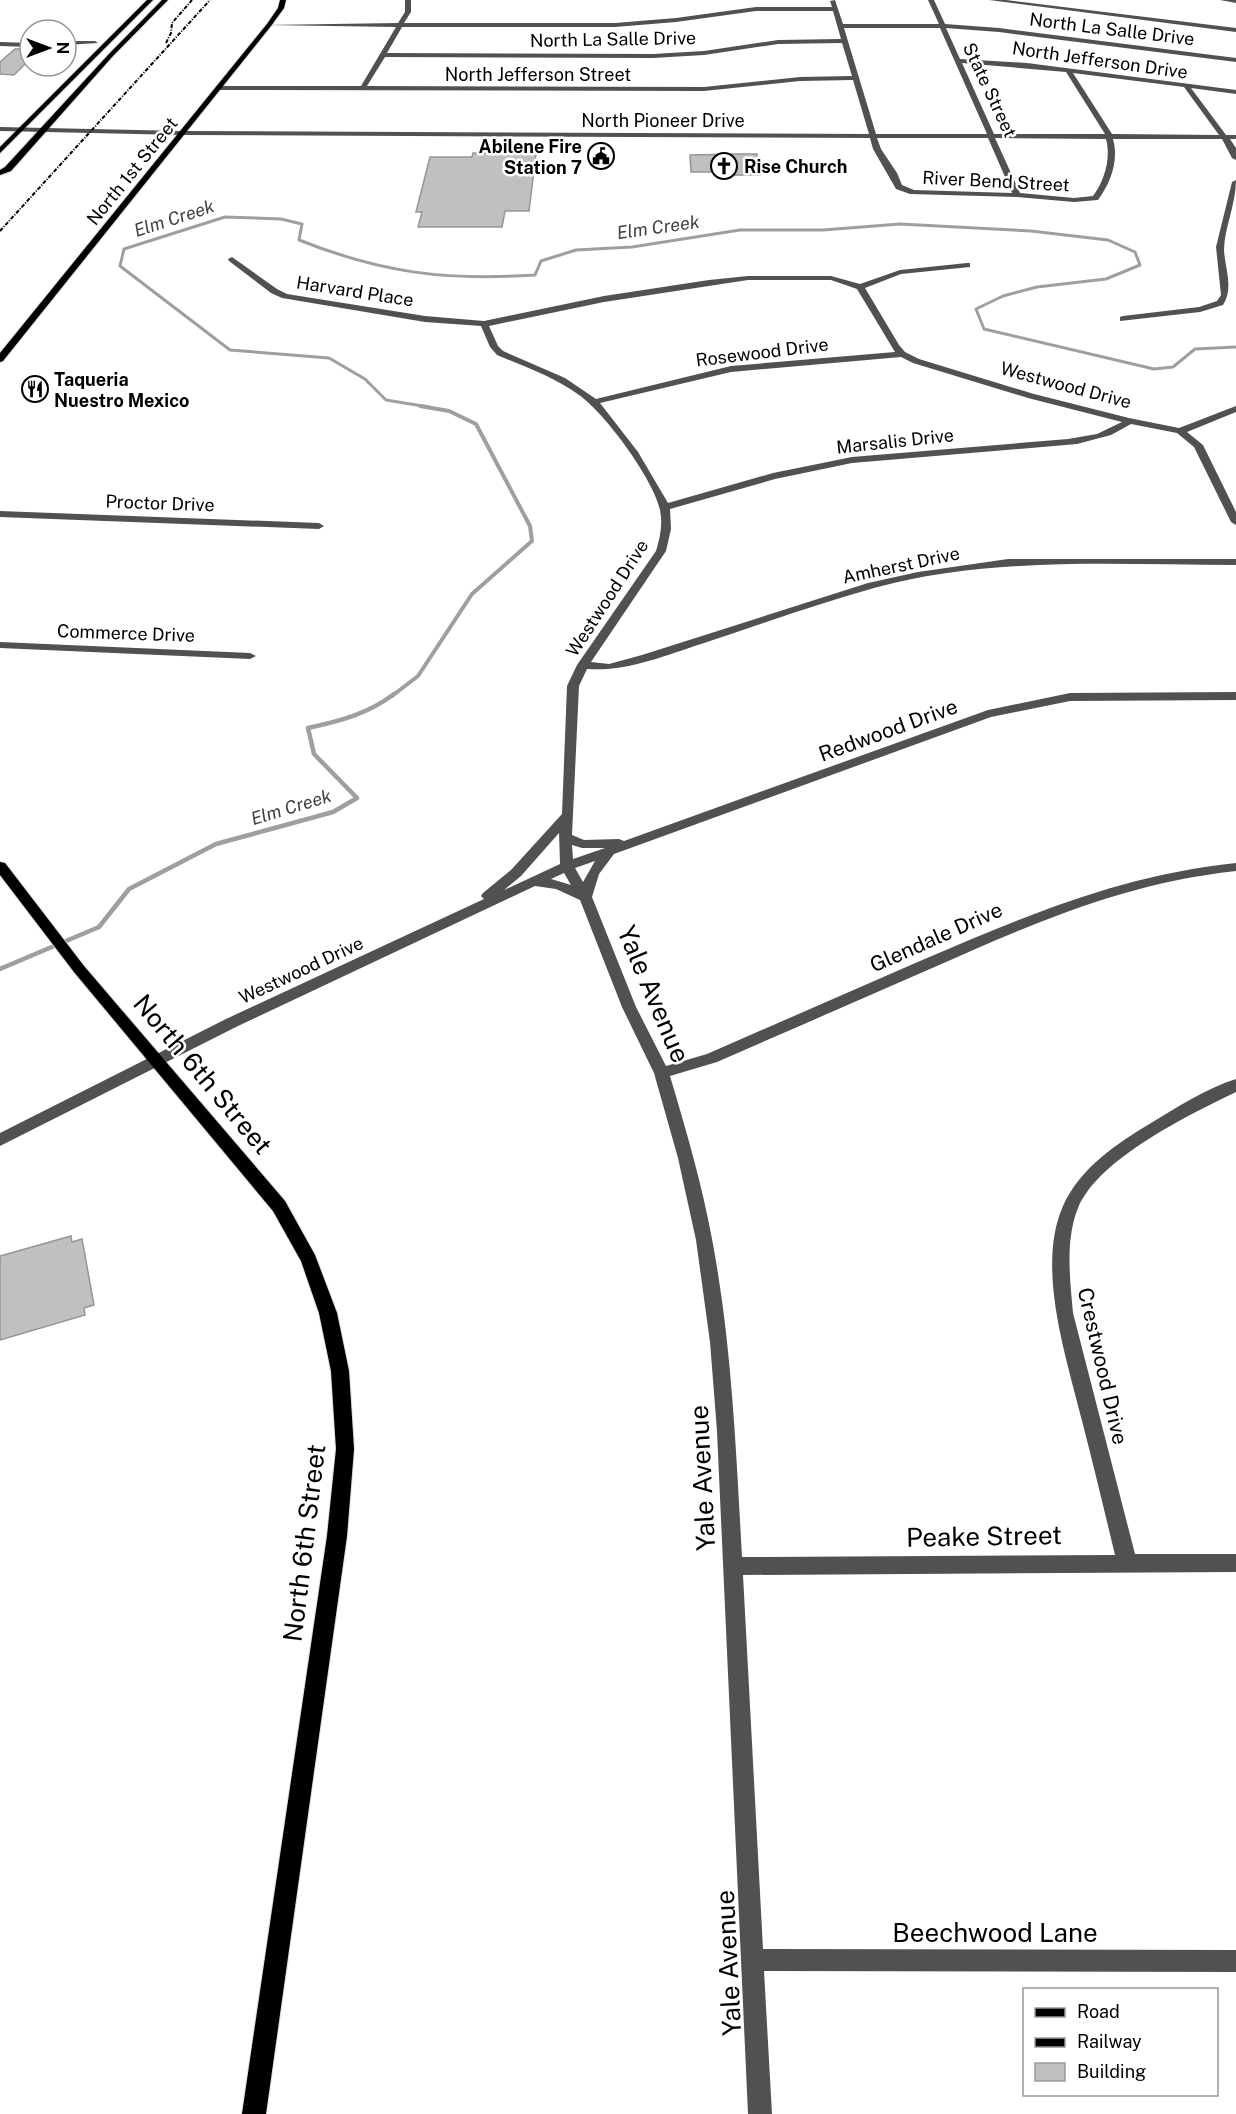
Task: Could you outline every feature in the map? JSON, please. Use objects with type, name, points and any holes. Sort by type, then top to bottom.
[{"type":"main road","points":[[0,151],[150,0]]},
{"type":"main road","points":[[0,173],[8,169],[124,41],[165,0]]},
{"type":"main road","name":"North 1st Street","points":[[0,359],[269,25],[281,8],[283,0]]},
{"type":"main road","points":[[93,45],[115,35]]},
{"type":"main road","points":[[93,45],[124,41]]},
{"type":"main road","points":[[93,45],[96,54]]},
{"type":"main road","points":[[105,45],[115,51]]},
{"type":"main road","name":"North 6th Street","points":[[0,866],[45,928],[155,1062],[279,1206],[309,1260],[328,1313],[340,1371],[345,1449],[337,1536],[322,1622],[254,2114]]},
{"type":"street","points":[[363,88],[408,12],[408,0]]},
{"type":"street","points":[[832,0],[872,135]]},
{"type":"street","name":"State Street","points":[[931,0],[993,136],[1017,195]]},
{"type":"street","points":[[992,0],[1236,30]]},
{"type":"street","points":[[1223,0],[1236,2]]},
{"type":"street","points":[[269,25],[615,25],[676,20],[756,9],[835,9]]},
{"type":"street","name":"North La Salle Drive","points":[[840,26],[942,26],[999,30],[1236,60]]},
{"type":"street","name":"North La Salle Drive","points":[[381,55],[653,56],[694,54],[778,42],[844,41]]},
{"type":"street","points":[[0,43],[18,43]]},
{"type":"street","points":[[78,44],[93,45]]},
{"type":"street","name":"North Jefferson Drive","points":[[959,60],[999,62],[1236,92]]},
{"type":"street","points":[[1069,71],[1109,136]]},
{"type":"street","name":"North Jefferson Street","points":[[219,88],[704,89],[741,87],[780,80],[856,78]]},
{"type":"street","points":[[1187,87],[1224,137],[1236,158]]},
{"type":"street","name":"North Pioneer Drive","points":[[0,129],[182,134],[1236,137]]},
{"type":"street","name":"River Bend Street","points":[[872,135],[880,157],[889,166],[894,179],[903,190],[1088,200],[1098,195],[1113,155],[1109,136]]},
{"type":"street","points":[[1123,319],[1200,309],[1220,303],[1225,295],[1220,248],[1236,182]]},
{"type":"street","name":"Harvard Place","points":[[232,259],[274,291],[285,296],[425,319],[484,324]]},
{"type":"street","points":[[860,287],[900,272],[967,265]]},
{"type":"street","points":[[484,324],[641,292],[748,278],[831,278],[847,281],[860,287],[902,354]]},
{"type":"street","points":[[1225,295],[1236,296]]},
{"type":"street","name":"Westwood Drive","points":[[0,1140],[231,1023],[567,866],[565,837],[568,816],[573,686],[584,665],[662,551],[666,534],[664,507],[638,461],[594,402],[558,379],[500,353],[494,347],[484,324]]},
{"type":"street","name":"Westwood Drive","points":[[902,354],[916,361],[1031,396],[1129,421],[1180,431]]},
{"type":"street","name":"Rosewood Drive","points":[[594,402],[731,369],[902,354]]},
{"type":"street","points":[[1180,431],[1236,409]]},
{"type":"street","name":"Marsalis Drive","points":[[664,507],[773,476],[852,460],[1068,442],[1114,433],[1129,421]]},
{"type":"street","points":[[1180,431],[1198,445],[1236,522]]},
{"type":"street","name":"Proctor Drive","points":[[0,513],[319,526]]},
{"type":"street","name":"Amherst Drive","points":[[584,665],[609,667],[646,658],[872,585],[918,575],[1008,562],[1236,562]]},
{"type":"street","name":"Commerce Drive","points":[[0,645],[250,656]]},
{"type":"street","name":"Redwood Drive","points":[[567,866],[988,714],[1070,697],[1236,696]]},
{"type":"street","points":[[467,912],[516,873],[568,816]]},
{"type":"street","points":[[565,837],[582,844],[640,841]]},
{"type":"street","points":[[531,882],[557,884],[585,897],[588,880],[593,871],[610,852]]},
{"type":"street","name":"Yale Avenue","points":[[567,866],[585,897],[629,1007],[662,1073],[686,1158],[704,1240],[719,1342],[754,1960],[760,2114]]},
{"type":"street","name":"Glendale Drive","points":[[662,1073],[712,1058],[1037,916],[1135,885],[1188,872],[1236,867]]},
{"type":"street","name":"Crestwood Drive","points":[[1127,1562],[1064,1313],[1060,1273],[1070,1206],[1090,1174],[1124,1149],[1200,1102],[1236,1085]]},
{"type":"street","name":"Peake Street","points":[[733,1566],[1236,1563]]},
{"type":"street","name":"Beechwood Lane","points":[[754,1960],[1236,1960]]},
{"type":"building","points":[[18,49],[18,71],[14,75],[0,74],[0,62]]},
{"type":"building","points":[[473,153],[536,154],[529,211],[505,211],[502,227],[418,227],[422,212],[416,212],[430,157],[472,157]]},
{"type":"building","name":"Rise Church","points":[[757,154],[760,175],[715,175],[715,172],[691,172],[690,155]]},
{"type":"building","points":[[71,1236],[72,1242],[82,1239],[94,1305],[84,1308],[85,1315],[0,1340],[0,1256]]},
{"type":"waterway","name":"Elm Creek","points":[[429,407],[386,400],[365,379],[329,358],[230,350],[120,266],[124,249],[225,217],[281,219],[302,224],[299,240],[358,260],[415,272],[503,277],[535,275],[541,261],[576,250],[632,247],[740,230],[823,230],[900,224],[1031,231],[1108,240],[1135,252],[1140,265],[1106,279],[1037,287],[1003,296],[976,309],[984,329],[1154,369],[1173,367],[1195,349],[1236,347]]},
{"type":"waterway","name":"Elm Creek","points":[[392,696],[418,676],[472,594],[532,541],[530,526],[476,424],[449,411],[420,406]]},
{"type":"waterway","name":"Elm Creek","points":[[0,969],[99,927],[129,889],[216,844],[333,812],[357,798],[314,754],[308,728],[353,716],[374,707],[394,694]]},
{"type":"railway","points":[[166,43],[171,33],[172,23],[192,0]]},
{"type":"railway","points":[[0,231],[210,0]]},
{"type":"place","name":"Abilene Fire Station 7","points":[[601,156]]},
{"type":"place","name":"Rise Church","points":[[724,166]]},
{"type":"place","name":"Taqueria Nuestro Mexico","points":[[35,389]]}]
